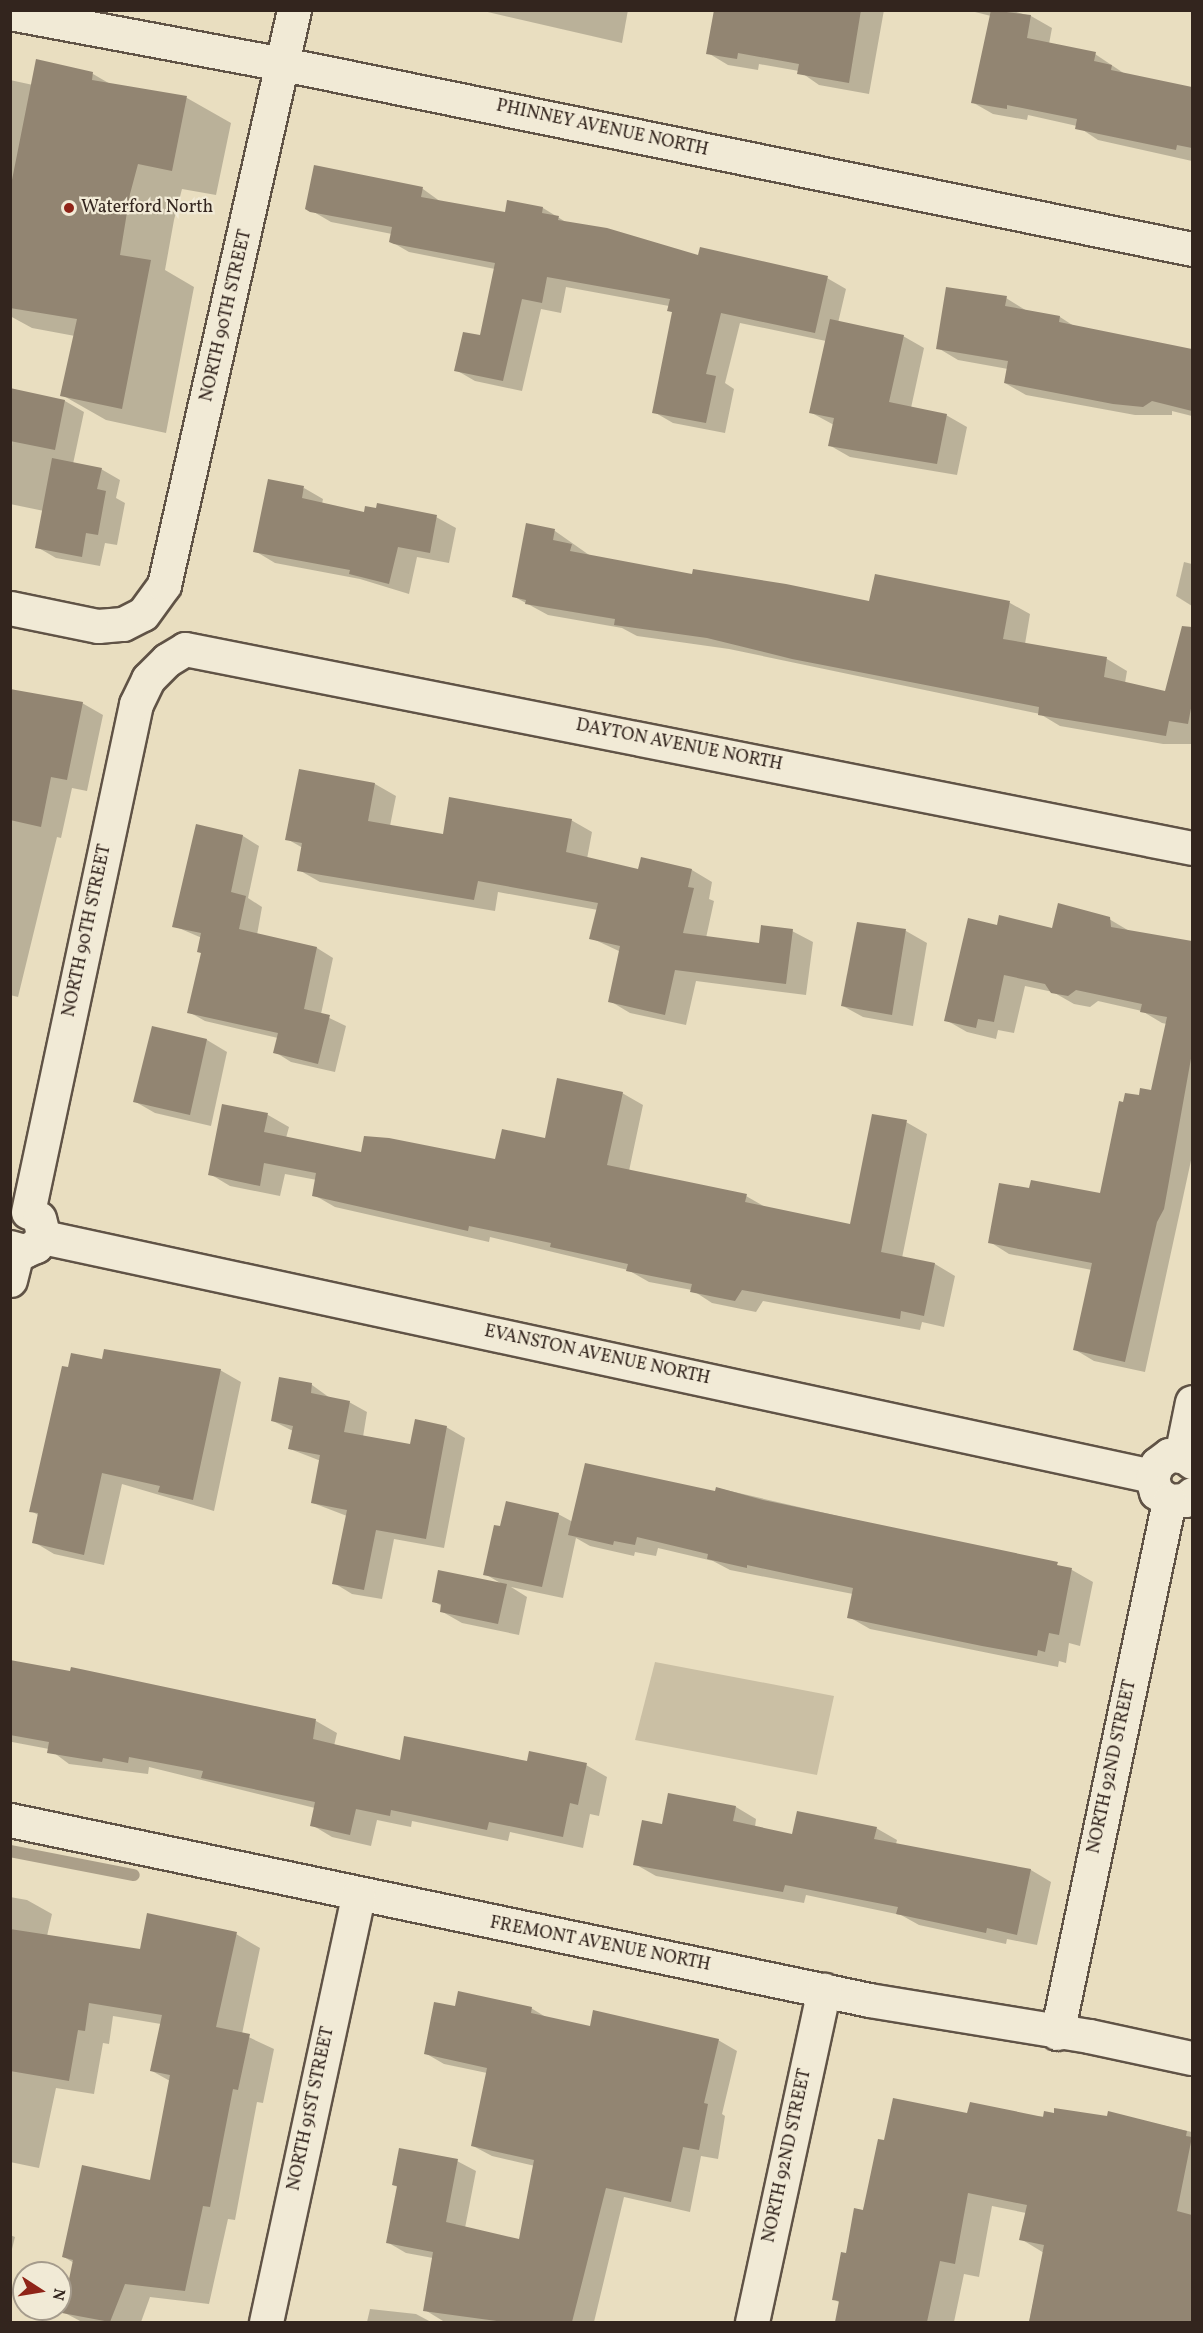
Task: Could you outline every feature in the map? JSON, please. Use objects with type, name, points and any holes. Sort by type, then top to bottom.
[{"type":"street","name":"NORTH 90TH STREET","points":[[10,608],[98,626],[123,624],[143,614],[164,585],[294,10]]},
{"type":"street","name":"PHINNEY AVENUE NORTH","points":[[10,13],[283,64],[1192,249]]},
{"type":"street","name":"DAYTON AVENUE NORTH","points":[[167,660],[185,649],[214,653],[1192,848]]},
{"type":"street","name":"NORTH 90TH STREET","points":[[20,1240],[136,704],[148,679],[167,660]]},
{"type":"street","name":"EVANSTON AVENUE NORTH","points":[[20,1240],[1171,1490]]},
{"type":"street","points":[[1171,1490],[1162,1458],[1186,1459],[1192,1402]]},
{"type":"street","name":"NORTH 92ND STREET","points":[[1057,2033],[1171,1490]]},
{"type":"street","name":"FREMONT AVENUE NORTH","points":[[10,1821],[358,1896],[824,1990],[1192,2058]]},
{"type":"street","name":"NORTH 91ST STREET","points":[[266,2322],[358,1896]]},
{"type":"street","name":"NORTH 92ND STREET","points":[[752,2322],[824,1990]]},
{"type":"shaded area","points":[[655,1662],[834,1696],[817,1775],[635,1740]]},
{"type":"building","points":[[714,10],[861,10],[849,83],[797,74],[799,64],[738,53],[737,59],[706,54]]},
{"type":"building","points":[[991,10],[1031,15],[1027,38],[1096,52],[1094,61],[1112,65],[1111,70],[1192,87],[1192,148],[1177,145],[1176,150],[1075,129],[1077,119],[1007,105],[1007,109],[971,103]]},
{"type":"building","name":"Waterford North","points":[[36,59],[93,72],[92,80],[187,96],[172,171],[138,164],[130,194],[120,255],[151,260],[122,409],[60,396],[77,319],[10,308],[10,190]]},
{"type":"building","points":[[314,165],[423,187],[421,197],[505,212],[507,200],[543,207],[542,213],[559,216],[558,220],[607,228],[698,255],[700,247],[828,276],[815,333],[721,313],[706,374],[716,376],[706,423],[652,413],[672,312],[667,311],[670,299],[547,277],[542,303],[522,299],[503,381],[454,371],[463,332],[480,335],[495,263],[394,244],[389,242],[392,227],[310,212],[305,209]]},
{"type":"building","points":[[946,287],[1007,296],[1005,306],[1060,316],[1059,322],[1192,349],[1192,411],[1152,401],[1143,407],[1113,404],[1004,383],[1008,361],[936,349]]},
{"type":"building","points":[[830,319],[904,335],[889,402],[947,414],[937,464],[828,446],[834,418],[809,413]]},
{"type":"building","points":[[10,388],[65,400],[55,450],[10,441]]},
{"type":"building","points":[[52,458],[102,468],[97,489],[106,491],[98,535],[86,533],[82,557],[35,548]]},
{"type":"building","points":[[268,479],[304,486],[302,498],[364,512],[365,506],[376,508],[377,503],[437,515],[430,553],[398,547],[389,584],[349,574],[350,570],[253,552]]},
{"type":"building","points":[[526,523],[555,529],[553,540],[572,544],[570,551],[692,574],[693,569],[786,584],[869,601],[875,574],[1010,601],[1003,639],[1107,657],[1104,677],[1165,691],[1182,626],[1192,627],[1192,703],[1188,724],[1169,721],[1166,736],[1038,715],[1039,707],[792,659],[707,638],[614,625],[615,619],[525,604],[526,600],[512,597]]},
{"type":"building","points":[[10,689],[83,702],[67,780],[51,777],[41,827],[10,820]]},
{"type":"building","points":[[299,769],[375,783],[368,821],[443,834],[449,797],[572,819],[566,852],[638,869],[641,857],[692,869],[688,887],[694,888],[683,933],[759,943],[761,925],[793,929],[786,984],[675,970],[665,1015],[608,1002],[620,946],[589,939],[598,903],[478,881],[474,900],[297,871],[302,843],[285,840]]},
{"type":"building","points":[[196,824],[243,835],[231,892],[246,896],[239,929],[317,947],[304,1009],[330,1015],[318,1064],[273,1053],[278,1033],[187,1013],[201,953],[197,952],[201,933],[172,927]]},
{"type":"building","points":[[1058,903],[1110,917],[1111,927],[1192,941],[1192,1053],[1164,1209],[1157,1222],[1125,1362],[1073,1350],[1092,1263],[988,1243],[999,1183],[1029,1188],[1031,1180],[1100,1193],[1119,1101],[1123,1102],[1125,1093],[1139,1095],[1140,1088],[1151,1090],[1167,1017],[1140,1012],[1142,1004],[1076,990],[1068,996],[1051,993],[1045,984],[1004,975],[994,1022],[978,1019],[976,1028],[944,1021],[968,918],[997,925],[999,915],[1052,928]]},
{"type":"building","points":[[857,922],[906,929],[892,1015],[841,1006]]},
{"type":"building","points":[[152,1026],[207,1039],[190,1115],[133,1102]]},
{"type":"building","points":[[557,1078],[623,1092],[607,1165],[747,1194],[745,1202],[850,1224],[872,1114],[907,1120],[881,1252],[935,1263],[924,1316],[901,1311],[900,1319],[742,1290],[735,1301],[690,1292],[692,1284],[626,1271],[628,1264],[550,1247],[551,1243],[469,1226],[468,1231],[312,1196],[316,1173],[264,1163],[260,1186],[208,1175],[222,1104],[268,1113],[264,1132],[361,1152],[364,1136],[389,1138],[495,1159],[502,1129],[545,1138]]},
{"type":"building","points":[[104,1349],[221,1369],[193,1500],[158,1492],[160,1486],[102,1473],[84,1555],[32,1543],[38,1513],[29,1512],[62,1366],[68,1367],[71,1353],[102,1359]]},
{"type":"building","points":[[279,1377],[312,1383],[311,1393],[350,1401],[344,1432],[410,1444],[415,1419],[447,1426],[426,1539],[376,1530],[364,1590],[332,1584],[347,1510],[311,1503],[320,1455],[288,1449],[293,1426],[271,1421]]},
{"type":"building","points":[[585,1463],[715,1491],[716,1487],[763,1500],[1058,1562],[1057,1565],[1072,1568],[1059,1635],[1049,1633],[1045,1652],[1038,1650],[1037,1656],[982,1646],[847,1618],[853,1588],[747,1565],[747,1568],[707,1559],[708,1554],[637,1537],[635,1545],[614,1541],[613,1545],[568,1535]]},
{"type":"building","points":[[506,1501],[559,1513],[542,1587],[483,1575],[494,1525],[500,1526]]},
{"type":"building","points":[[438,1570],[507,1584],[498,1624],[440,1612],[441,1604],[432,1602]]},
{"type":"building","points":[[10,1660],[70,1671],[71,1667],[316,1719],[313,1739],[400,1760],[404,1736],[527,1761],[529,1751],[587,1763],[578,1805],[570,1803],[563,1837],[489,1822],[487,1830],[391,1810],[390,1816],[356,1809],[350,1835],[310,1826],[315,1802],[201,1778],[203,1771],[129,1757],[128,1763],[103,1758],[102,1762],[47,1753],[49,1742],[10,1735]]},
{"type":"building","points":[[668,1793],[736,1806],[733,1821],[792,1834],[797,1811],[877,1827],[874,1839],[1031,1869],[1017,1935],[987,1928],[986,1933],[896,1914],[898,1907],[785,1885],[783,1892],[633,1865],[642,1820],[662,1824]]},
{"type":"building","points":[[147,1913],[237,1932],[216,2027],[250,2034],[238,2090],[233,2089],[210,2207],[203,2206],[185,2291],[125,2284],[110,2322],[72,2315],[73,2260],[62,2257],[82,2165],[150,2180],[170,2075],[150,2071],[162,2015],[89,2003],[85,2031],[78,2030],[69,2081],[10,2071],[10,1929],[140,1949]]},
{"type":"building","points":[[458,1991],[532,2007],[531,2013],[590,2026],[593,2010],[719,2039],[704,2103],[708,2104],[699,2150],[683,2147],[671,2202],[606,2188],[572,2322],[504,2322],[423,2311],[433,2252],[386,2243],[397,2186],[392,2185],[399,2148],[458,2159],[446,2222],[519,2239],[534,2160],[471,2146],[487,2068],[424,2054],[434,2002],[455,2006]]},
{"type":"building","points":[[893,2098],[967,2113],[970,2102],[1043,2117],[1044,2111],[1054,2113],[1054,2108],[1107,2116],[1108,2111],[1187,2131],[1186,2136],[1192,2137],[1177,2211],[1192,2215],[1192,2322],[1029,2322],[1044,2245],[1019,2240],[1027,2205],[968,2193],[955,2264],[940,2261],[927,2322],[835,2322],[839,2301],[832,2300],[841,2252],[846,2253],[854,2208],[863,2210],[878,2139],[884,2140]]},
{"type":"waterway","points":[[10,1851],[134,1875]]},
{"type":"place","name":"Waterford North","points":[[69,208]]}]
